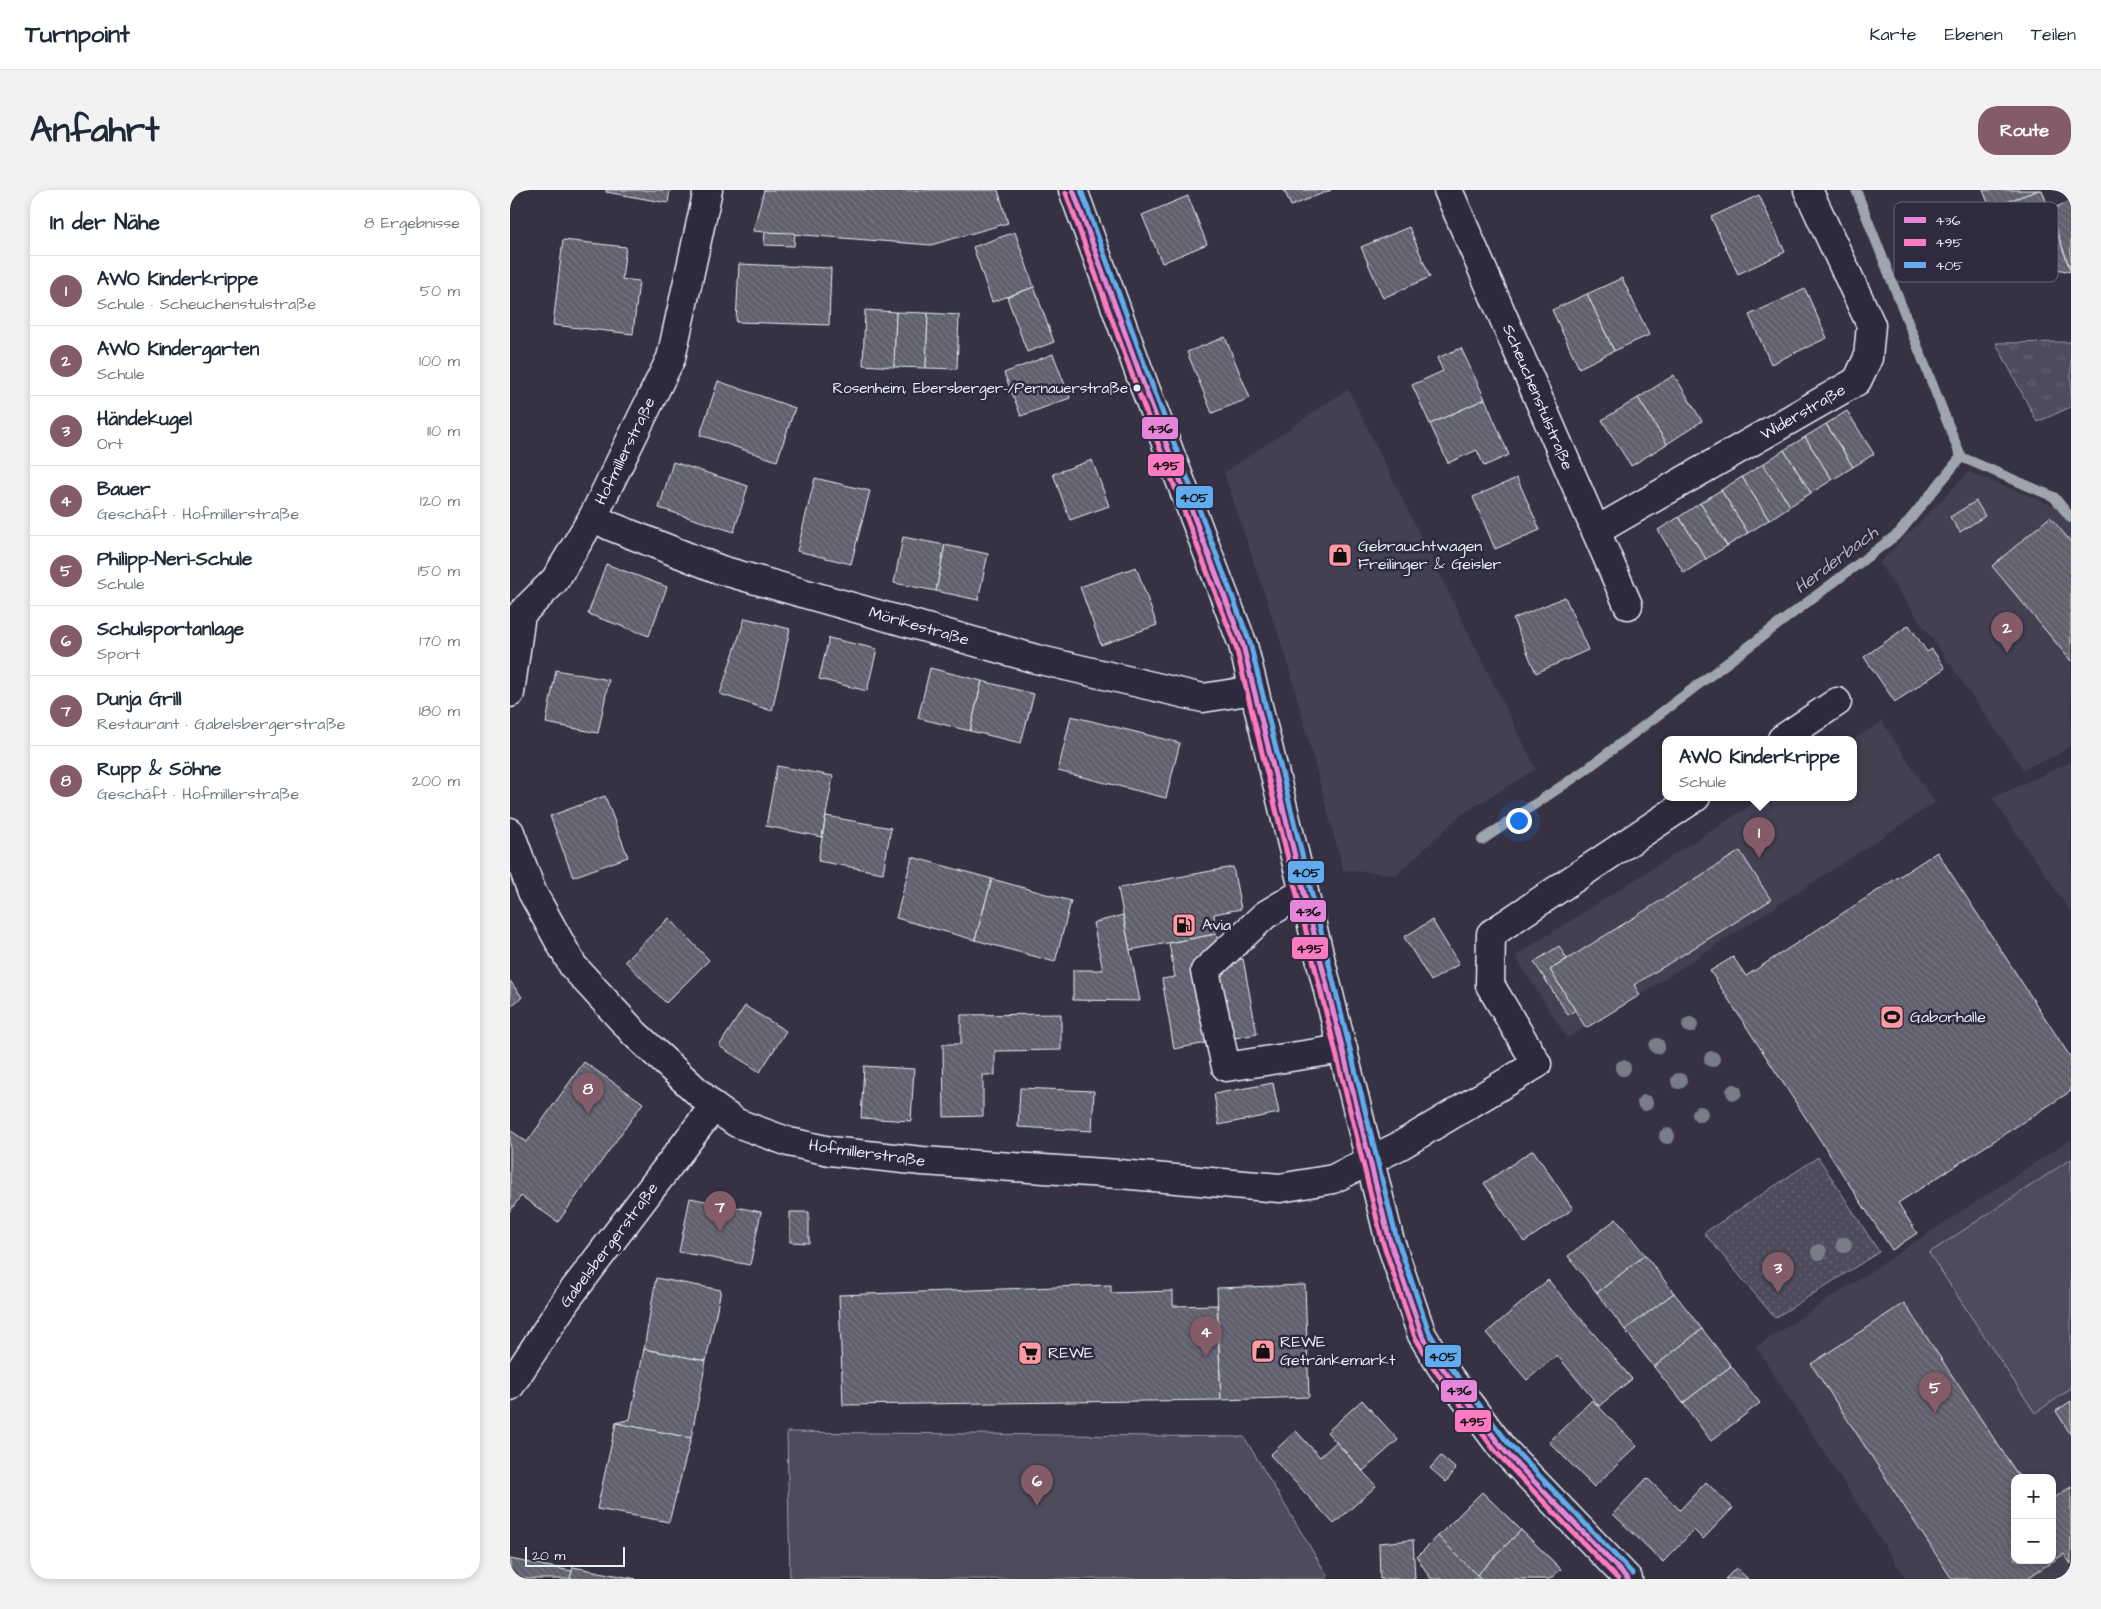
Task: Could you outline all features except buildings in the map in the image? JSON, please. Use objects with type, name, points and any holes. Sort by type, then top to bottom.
[{"type":"street","name":"Hofmillerstraße","points":[[510,693],[515,608],[555,580],[593,517],[671,358],[708,190]]},
{"type":"street","points":[[1073,190],[1144,388],[1243,645],[1389,1238],[1422,1335],[1441,1366],[1502,1448],[1628,1579]]},
{"type":"street","name":"Scheuchenstulstraße","points":[[1448,190],[1628,605]]},
{"type":"street","name":"Widerstraße","points":[[1596,531],[1856,382],[1868,358],[1871,326],[1808,190]]},
{"type":"street","name":"Mörikestraße","points":[[593,517],[610,526],[721,570],[1036,659],[1203,698],[1254,690]]},
{"type":"street","points":[[1786,736],[1837,702]]},
{"type":"street","name":"Hofmillerstraße","points":[[510,832],[532,892],[573,966],[635,1034],[715,1108],[737,1123],[789,1142],[830,1151],[922,1161],[1119,1174],[1280,1188],[1333,1180],[1401,1144],[1537,1064],[1490,985],[1491,934],[1690,801]]},
{"type":"street","points":[[1304,892],[1266,916],[1205,972],[1226,1067],[1343,1049]]},
{"type":"street","name":"Gabelsbergerstraße","points":[[510,1386],[567,1299],[699,1126],[715,1108]]},
{"type":"shaded area","points":[[1348,389],[1536,769],[1459,816],[1397,875],[1343,870],[1288,664],[1224,473]]},
{"type":"shaded area","points":[[1969,472],[2057,507],[2071,522],[2071,744],[2058,755],[2023,769],[1879,563]]},
{"type":"shaded area","points":[[1882,721],[1935,803],[1640,995],[1567,1038],[1515,956],[1758,801],[1857,801],[1857,737]]},
{"type":"shaded area","points":[[2071,762],[2071,912],[1992,798]]},
{"type":"shaded area","points":[[2071,1139],[2071,1579],[1906,1579],[1756,1347]]},
{"type":"green space","points":[[2071,342],[2071,407],[2037,422],[1996,343]]},
{"type":"green space","points":[[1818,1157],[1879,1252],[1775,1318],[1704,1233]]},
{"type":"green space","points":[[2071,1159],[2071,1389],[2035,1413],[1929,1253]]},
{"type":"green space","points":[[787,1432],[1244,1437],[1327,1575],[1327,1579],[790,1579]]},
{"type":"waterway","name":"Herderbach","points":[[1482,840],[1584,771],[1899,533],[1961,457],[1856,190]]},
{"type":"waterway","points":[[1961,457],[2054,497],[2071,518]]},
{"type":"transit line","name":"436","points":[[1073,190],[1145,388],[1243,645],[1389,1238],[1422,1335],[1441,1366],[1502,1448],[1628,1579]]},
{"type":"transit line","name":"405","points":[[1081,190],[1152,385],[1250,643],[1396,1236],[1429,1332],[1447,1362],[1508,1443],[1633,1574]]},
{"type":"transit line","name":"495","points":[[1066,193],[1138,391],[1236,647],[1382,1240],[1415,1337],[1435,1370],[1496,1452],[1618,1579]]},
{"type":"place","name":"Rosenheim, Ebersberger-/Pernauerstraße","points":[[1137,388]]},
{"type":"place","name":"Gebrauchtwagen Freilinger & Geisler","points":[[1340,555]]},
{"type":"place","name":"AWO Kindergarten","points":[[2007,653]]},
{"type":"place","name":"AWO Kinderkrippe","points":[[1759,858]]},
{"type":"place","name":"Avia","points":[[1184,925]]},
{"type":"place","name":"Gaborhalle","points":[[1892,1017]]},
{"type":"place","name":"Rupp & Söhne","points":[[588,1114]]},
{"type":"place","name":"Dunja Grill","points":[[720,1232]]},
{"type":"place","name":"Händekugel","points":[[1778,1293]]},
{"type":"place","name":"REWE Getränkemarkt","points":[[1263,1351]]},
{"type":"place","name":"REWE","points":[[1030,1353]]},
{"type":"place","name":"Bauer","points":[[1206,1357]]},
{"type":"place","name":"Philipp-Neri-Schule","points":[[1935,1413]]},
{"type":"place","name":"Schulsportanlage","points":[[1037,1506]]}]
